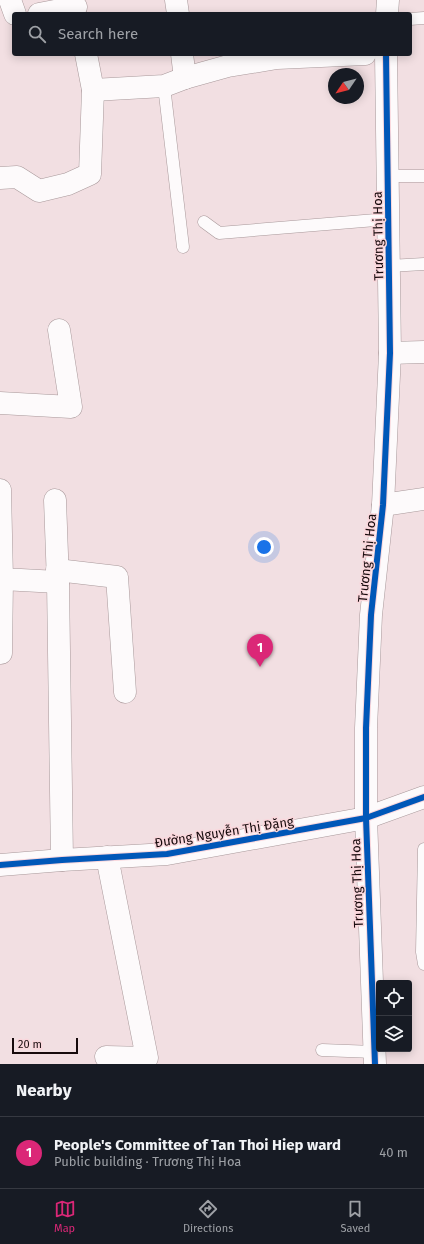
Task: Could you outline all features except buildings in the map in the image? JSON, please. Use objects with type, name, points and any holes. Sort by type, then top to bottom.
[{"type":"street","points":[[10,0],[14,12]]},
{"type":"street","points":[[176,0],[178,12]]},
{"type":"street","points":[[388,0],[388,12]]},
{"type":"street","points":[[50,12],[76,7]]},
{"type":"street","points":[[0,178],[17,177],[39,191],[68,184],[90,174],[93,90],[86,56]]},
{"type":"street","points":[[182,56],[185,78]]},
{"type":"street","points":[[93,90],[164,86],[185,78],[228,66],[277,58],[321,56]]},
{"type":"street","name":"Trương Thị Hoa","points":[[375,1058],[366,818],[366,728],[372,615],[383,505],[390,353],[386,56]]},
{"type":"street","points":[[0,403],[71,407],[59,330]]},
{"type":"street","points":[[390,353],[424,352]]},
{"type":"street","points":[[0,490],[2,579],[1,653]]},
{"type":"street","points":[[383,505],[424,499]]},
{"type":"street","points":[[55,500],[58,576],[62,860]]},
{"type":"street","points":[[2,579],[58,576],[117,577],[125,692]]},
{"type":"street","name":"Đường Nguyễn Thị Đặng","points":[[0,865],[166,854],[366,818],[424,797]]},
{"type":"street","points":[[106,1057],[151,1061],[107,857]]},
{"type":"lane","points":[[412,19],[424,18]]},
{"type":"lane","points":[[164,86],[183,247]]},
{"type":"lane","points":[[388,176],[424,176]]},
{"type":"lane","points":[[204,222],[218,233],[388,220]]},
{"type":"lane","points":[[389,266],[424,264]]},
{"type":"lane","points":[[424,849],[422,952],[424,964]]},
{"type":"lane","points":[[322,1050],[375,1058]]},
{"type":"cycle path","points":[[375,1064],[366,818],[366,728],[371,615],[383,505],[390,353],[386,56]]},
{"type":"cycle path","points":[[0,865],[167,854],[366,818],[424,797]]},
{"type":"place","name":"People's Committee of Tan Thoi Hiep ward","points":[[260,667]]}]
